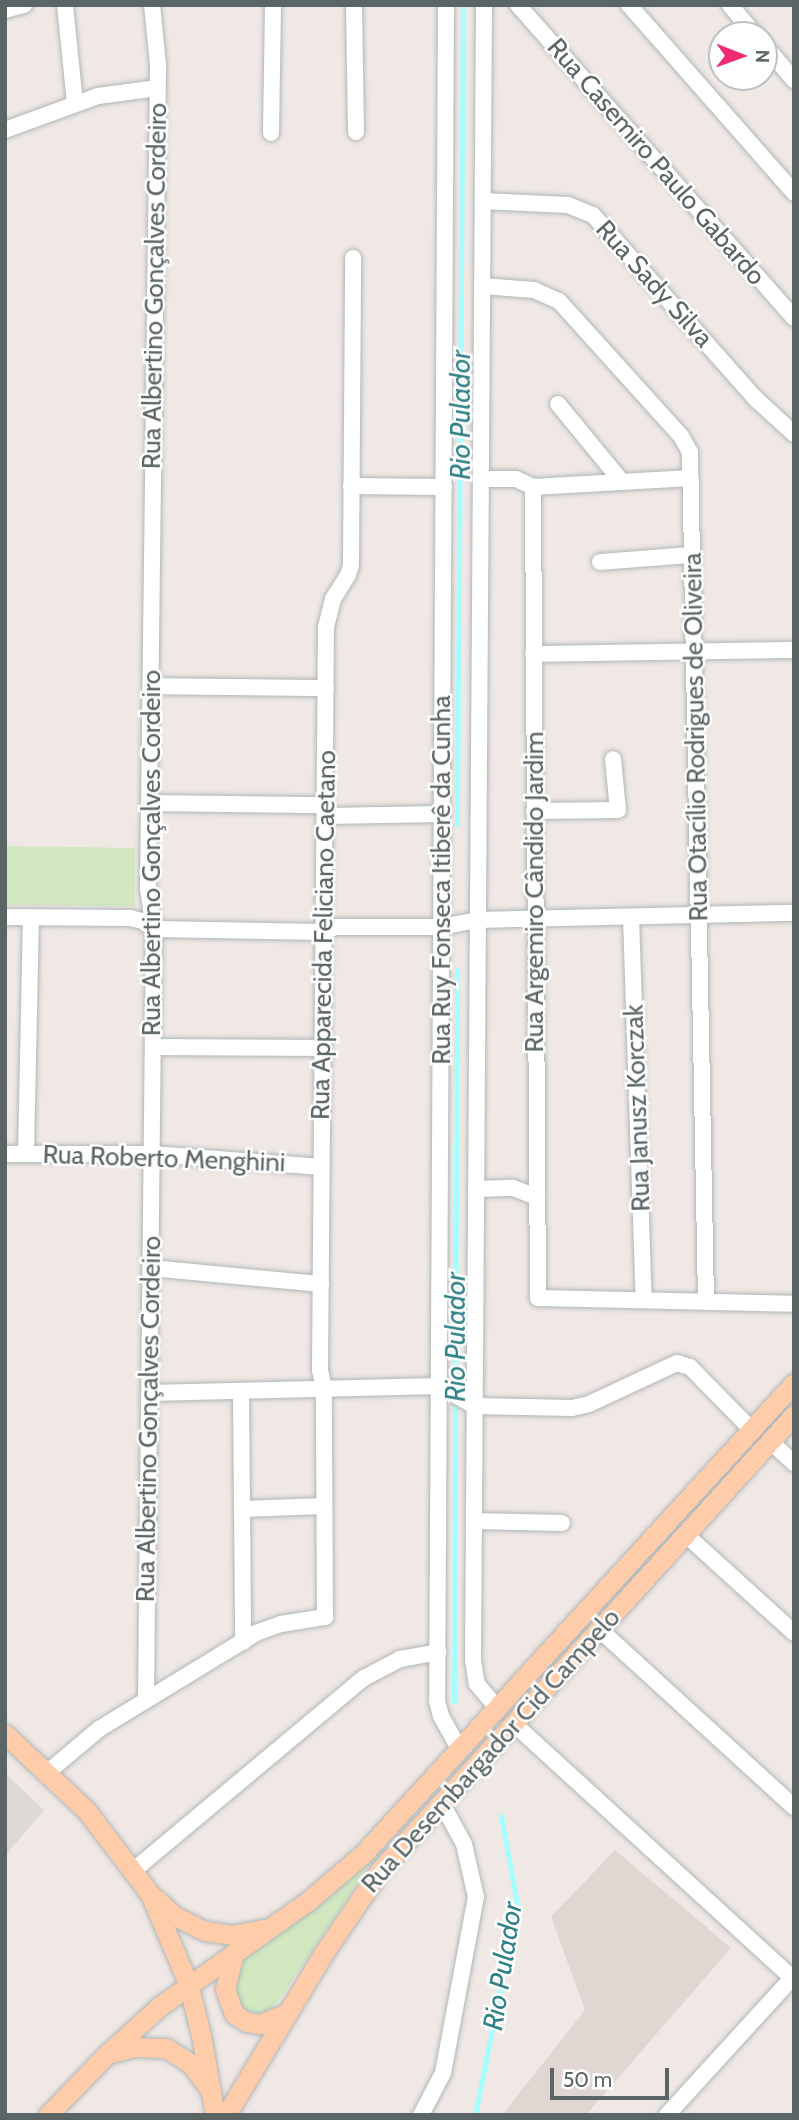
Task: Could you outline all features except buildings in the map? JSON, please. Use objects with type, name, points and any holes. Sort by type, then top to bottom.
[{"type":"main road","name":"Rua Desembargador Cid Campelo","points":[[48,2115],[107,2054],[188,1983],[273,1926],[363,1854],[794,1383]]},
{"type":"main road","name":"Rua Desembargador Cid Campelo","points":[[226,2115],[361,1896],[441,1802],[794,1415]]},
{"type":"main road","points":[[498,1709],[513,1723]]},
{"type":"main road","points":[[5,1734],[86,1810],[150,1894],[188,1983],[215,2115]]},
{"type":"main road","points":[[150,1894],[173,1915],[205,1931],[232,1934],[273,1926]]},
{"type":"main road","points":[[234,1953],[225,1989],[234,2014],[247,2022],[260,2024],[287,2013]]},
{"type":"main road","points":[[107,2054],[133,2047],[166,2048],[190,2063],[211,2092]]},
{"type":"main road","points":[[245,2115],[248,2081]]},
{"type":"street","points":[[5,10],[24,5]]},
{"type":"street","points":[[65,5],[75,103]]},
{"type":"street","name":"Rua Albertino Gonçalves Cordeiro","points":[[146,1700],[154,929],[148,889],[157,88],[152,5]]},
{"type":"street","points":[[271,133],[273,5]]},
{"type":"street","points":[[354,5],[356,132]]},
{"type":"street","name":"Rua Ruy Fonseca Itiberê da Cunha","points":[[446,5],[438,1709],[460,1750]]},
{"type":"street","name":"Rua Ruy Fonseca Itiberê da Cunha","points":[[484,5],[474,1671],[482,1694],[498,1709]]},
{"type":"street","name":"Rua Casemiro Paulo Gabardo","points":[[519,5],[794,318]]},
{"type":"street","points":[[629,5],[794,193]]},
{"type":"street","points":[[730,5],[743,21]]},
{"type":"street","points":[[778,61],[794,80]]},
{"type":"street","points":[[5,130],[99,96],[157,88]]},
{"type":"street","name":"Rua Sady Silva","points":[[483,201],[568,205],[593,215],[756,399],[794,434]]},
{"type":"street","name":"Rua Apparecida Feliciano Caetano","points":[[243,1642],[268,1628],[325,1617],[324,1389],[320,1370],[327,618],[351,565],[353,258]]},
{"type":"street","name":"Rua Otacílio Rodrigues de Oliveira","points":[[482,286],[534,290],[559,301],[681,436],[690,452],[706,1302]]},
{"type":"street","points":[[558,404],[622,482]]},
{"type":"street","points":[[481,479],[516,479],[533,487],[691,478]]},
{"type":"street","points":[[351,486],[444,487]]},
{"type":"street","name":"Rua Argemiro Cândido Jardim","points":[[533,487],[538,1298],[644,1300]]},
{"type":"street","points":[[600,562],[692,555]]},
{"type":"street","points":[[534,654],[794,650]]},
{"type":"street","points":[[150,686],[326,688]]},
{"type":"street","points":[[534,811],[618,810],[613,760]]},
{"type":"street","points":[[149,803],[442,814]]},
{"type":"street","points":[[5,917],[130,918],[143,921],[154,929],[324,932],[335,927],[442,927],[478,920],[794,913]]},
{"type":"street","name":"Rua Janusz Korczak","points":[[631,916],[644,1300]]},
{"type":"street","points":[[26,1154],[31,917]]},
{"type":"street","points":[[153,1046],[323,1048]]},
{"type":"street","name":"Rua Roberto Menghini","points":[[5,1154],[152,1154],[322,1167]]},
{"type":"street","points":[[477,1189],[513,1188],[537,1197]]},
{"type":"street","points":[[151,1268],[321,1284]]},
{"type":"street","points":[[644,1300],[794,1304]]},
{"type":"street","points":[[149,1393],[439,1386],[475,1406],[581,1407],[677,1363],[690,1367],[752,1430]]},
{"type":"street","points":[[48,1772],[91,1735],[243,1642],[241,1391]]},
{"type":"street","points":[[770,1441],[794,1463]]},
{"type":"street","points":[[242,1509],[324,1506]]},
{"type":"street","points":[[474,1521],[562,1523]]},
{"type":"street","points":[[685,1534],[794,1633]]},
{"type":"street","points":[[599,1629],[794,1807]]},
{"type":"street","points":[[134,1870],[364,1678],[400,1660],[438,1651]]},
{"type":"street","points":[[513,1723],[793,1979],[667,2115]]},
{"type":"street","points":[[421,2115],[443,2073],[476,1897],[464,1844],[441,1802]]},
{"type":"shaded area","points":[[5,1773],[44,1810],[5,1856]]},
{"type":"shaded area","points":[[615,1850],[731,1948],[586,2115],[502,2115],[585,2010],[551,1917]]},
{"type":"green space","points":[[5,846],[135,848],[135,906],[5,905]]},
{"type":"green space","points":[[378,1853],[275,2006],[260,2014],[242,2008],[234,1990],[239,1966],[244,1957],[305,1915]]},
{"type":"waterway","name":"Rio Pulador","points":[[457,824],[463,5]]},
{"type":"waterway","name":"Rio Pulador","points":[[455,1390],[457,971]]},
{"type":"waterway","name":"Rio Pulador","points":[[454,1702],[455,1399]]},
{"type":"waterway","name":"Rio Pulador","points":[[475,2115],[517,1904],[501,1816]]}]
